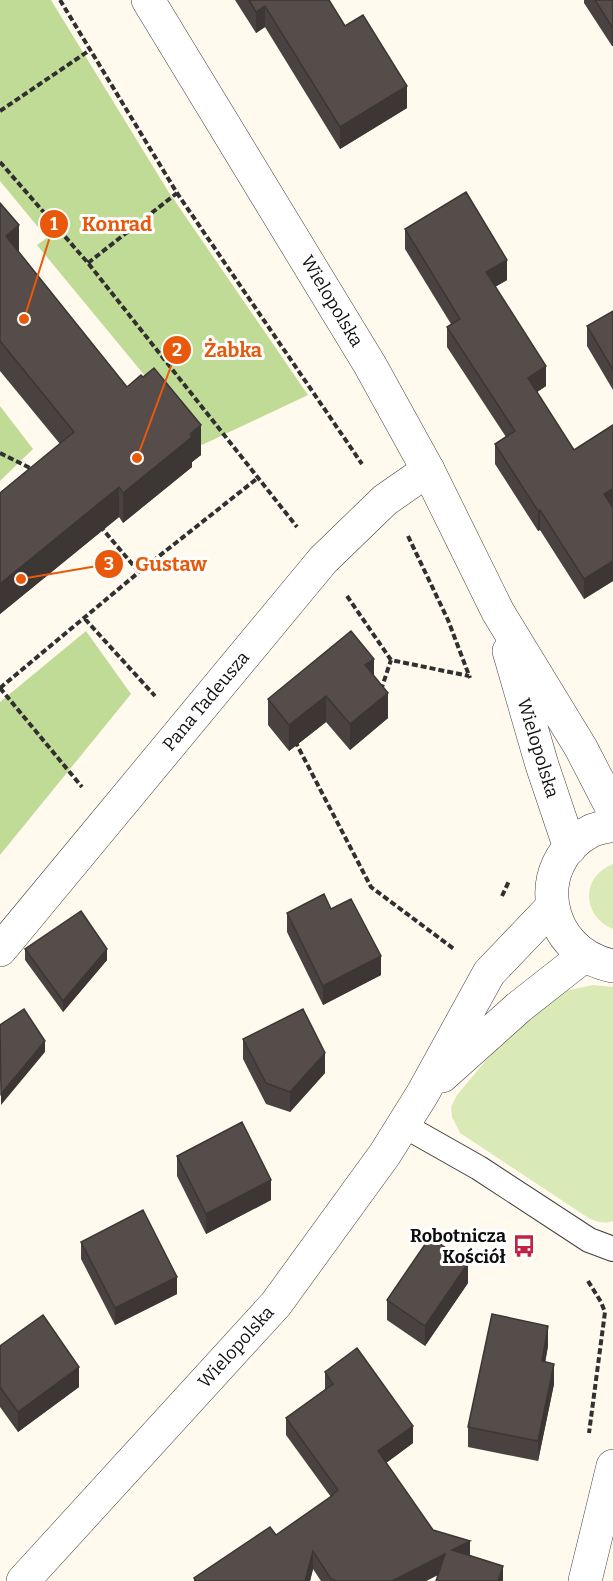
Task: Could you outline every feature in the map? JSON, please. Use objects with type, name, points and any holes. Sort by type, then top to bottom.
[{"type":"street","name":"Wielopolska","points":[[148,0],[370,365],[428,470],[498,612],[581,748],[613,810]]},
{"type":"street","name":"Pana Tadeusza","points":[[0,950],[323,560],[386,500],[428,470]]},
{"type":"street","name":"Wielopolska","points":[[498,612],[542,765],[570,848]]},
{"type":"street","points":[[599,961],[563,933],[552,908],[553,880],[561,860],[570,848],[591,831],[613,825]]},
{"type":"street","name":"Wielopolska","points":[[23,1581],[276,1304],[385,1154],[423,1093],[489,973],[552,908]]},
{"type":"street","name":"Wielopolska","points":[[423,1093],[519,1007],[599,961]]},
{"type":"street","points":[[585,1581],[613,1466]]},
{"type":"lane","points":[[403,1125],[479,1168],[590,1240],[613,1249]]},
{"type":"path","points":[[60,0],[177,193],[358,457]]},
{"type":"path","points":[[0,111],[90,50]]},
{"type":"path","points":[[0,162],[88,263],[301,531]]},
{"type":"path","points":[[88,263],[177,193]]},
{"type":"path","points":[[0,453],[35,471]]},
{"type":"path","points":[[108,819],[0,688],[139,572],[259,477]]},
{"type":"path","points":[[98,524],[139,572]]},
{"type":"path","points":[[409,537],[448,620],[473,686]]},
{"type":"path","points":[[341,588],[391,660],[470,676]]},
{"type":"path","points":[[85,619],[183,728]]},
{"type":"path","points":[[380,693],[391,660]]},
{"type":"path","points":[[291,734],[371,887],[462,956]]},
{"type":"path","points":[[498,906],[511,877]]},
{"type":"path","points":[[584,1277],[605,1312],[589,1436]]},
{"type":"green space","points":[[0,0],[51,0],[168,191],[308,395],[202,445],[37,245],[47,238],[0,181]]},
{"type":"green space","points":[[0,406],[33,449],[0,481]]},
{"type":"green space","points":[[86,631],[131,694],[0,855],[0,702]]},
{"type":"green space","points":[[613,864],[613,929],[595,915],[589,897],[590,887],[595,878],[602,870]]},
{"type":"green space","points":[[593,985],[613,987],[613,1221],[607,1222],[590,1219],[460,1133],[452,1117],[451,1107],[457,1095],[508,1034],[565,991]]},
{"type":"building","points":[[249,0],[329,0],[345,26],[363,15],[407,86],[340,127],[265,6],[256,12]]},
{"type":"building","points":[[595,0],[613,0],[612,27]]},
{"type":"building","points":[[466,192],[507,260],[486,272],[546,366],[528,378],[574,450],[613,425],[613,489],[604,494],[613,508],[613,561],[584,579],[495,444],[515,431],[447,327],[460,319],[405,229]]},
{"type":"building","points":[[0,203],[19,225],[6,236],[127,387],[154,368],[201,425],[190,434],[192,437],[123,493],[119,487],[0,584],[0,493],[74,432],[0,341]]},
{"type":"building","points":[[613,311],[613,370],[587,326]]},
{"type":"building","points":[[351,631],[374,659],[365,665],[388,693],[350,724],[326,696],[289,725],[268,699]]},
{"type":"building","points":[[324,894],[331,909],[351,899],[381,956],[323,986],[287,913]]},
{"type":"building","points":[[81,911],[107,949],[63,1001],[25,949]]},
{"type":"building","points":[[24,1009],[45,1041],[1,1094],[0,1025]]},
{"type":"building","points":[[303,1009],[325,1053],[290,1092],[266,1083],[243,1039]]},
{"type":"building","points":[[242,1122],[271,1180],[206,1214],[177,1156]]},
{"type":"building","points":[[143,1210],[177,1277],[115,1308],[81,1242]]},
{"type":"building","points":[[430,1237],[468,1263],[425,1326],[387,1300]]},
{"type":"building","points":[[492,1314],[548,1326],[542,1361],[554,1364],[538,1441],[468,1427]]},
{"type":"building","points":[[43,1315],[79,1367],[18,1412],[0,1387],[0,1346]]},
{"type":"building","points":[[357,1348],[413,1426],[378,1451],[433,1530],[470,1541],[452,1550],[503,1566],[498,1581],[436,1581],[445,1554],[392,1581],[336,1581],[331,1579],[313,1551],[305,1581],[196,1581],[194,1578],[270,1527],[276,1535],[338,1490],[286,1418],[333,1384],[325,1372]]},
{"type":"place","name":"Konrad","points":[[24,319]]},
{"type":"place","name":"Żabka","points":[[137,458]]},
{"type":"place","name":"Gustaw","points":[[21,579]]},
{"type":"place","name":"Robotnicza Kościół","points":[[524,1246]]}]
